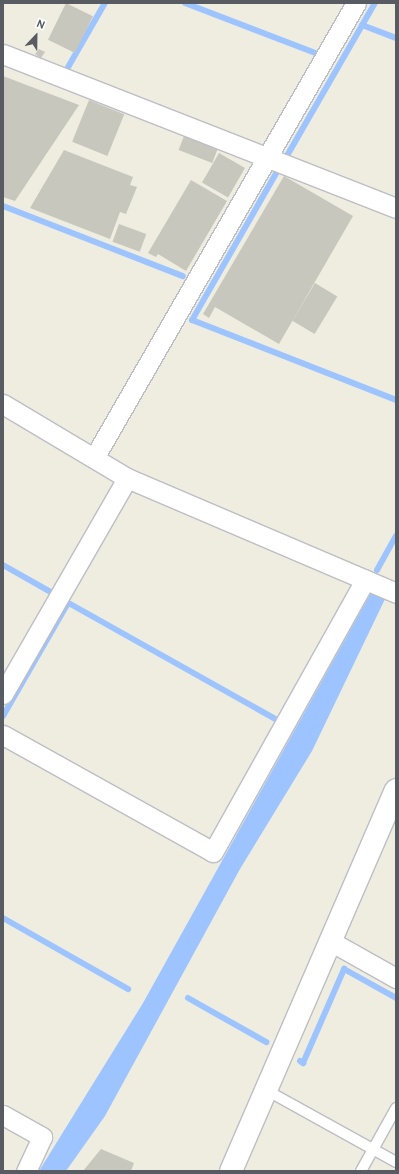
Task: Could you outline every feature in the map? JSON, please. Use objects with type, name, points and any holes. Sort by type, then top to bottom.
[{"type":"street","points":[[94,458],[265,158],[356,3]]},
{"type":"street","points":[[3,54],[265,158],[396,208]]},
{"type":"street","points":[[3,404],[127,478],[396,593]]},
{"type":"street","points":[[3,694],[127,478]]},
{"type":"street","points":[[3,734],[214,852],[366,580]]},
{"type":"street","points":[[230,1171],[396,790]]},
{"type":"street","points":[[330,941],[396,978]]},
{"type":"street","points":[[3,1115],[42,1137],[26,1171]]},
{"type":"lane","points":[[266,1090],[396,1162]]},
{"type":"lane","points":[[361,1171],[396,1108]]},
{"type":"water","points":[[372,591],[386,597],[312,751],[240,869],[105,1116],[66,1171],[39,1171],[143,1003]]},
{"type":"building","points":[[66,3],[93,16],[75,53],[48,40]]},
{"type":"building","points":[[39,49],[45,52],[41,58],[35,54]]},
{"type":"building","points":[[3,76],[79,105],[15,201],[3,197]]},
{"type":"building","points":[[89,100],[124,114],[107,156],[72,142]]},
{"type":"building","points":[[184,136],[218,149],[212,163],[179,150]]},
{"type":"building","points":[[64,150],[133,177],[130,185],[137,187],[126,214],[120,212],[110,239],[30,208]]},
{"type":"building","points":[[219,153],[245,168],[228,197],[202,182]]},
{"type":"building","points":[[284,176],[353,216],[279,344],[215,307],[209,318],[203,314]]},
{"type":"building","points":[[191,180],[227,201],[186,271],[158,254],[156,257],[148,253]]},
{"type":"building","points":[[119,224],[146,234],[140,252],[113,242]]},
{"type":"building","points":[[315,283],[337,296],[315,334],[292,321]]},
{"type":"building","points":[[101,1149],[134,1163],[131,1171],[83,1171]]},
{"type":"waterway","points":[[67,69],[105,3]]},
{"type":"waterway","points":[[185,3],[315,53]]},
{"type":"waterway","points":[[288,154],[375,3]]},
{"type":"waterway","points":[[362,25],[396,38]]},
{"type":"waterway","points":[[278,170],[192,320],[396,400]]},
{"type":"waterway","points":[[3,206],[183,276]]},
{"type":"waterway","points":[[377,570],[396,536]]},
{"type":"waterway","points":[[3,565],[49,591]]},
{"type":"waterway","points":[[65,601],[275,719]]},
{"type":"waterway","points":[[3,716],[68,603]]},
{"type":"waterway","points":[[3,918],[128,989]]},
{"type":"waterway","points":[[300,1061],[303,1063],[344,969],[396,998]]},
{"type":"waterway","points":[[188,998],[266,1042]]}]
